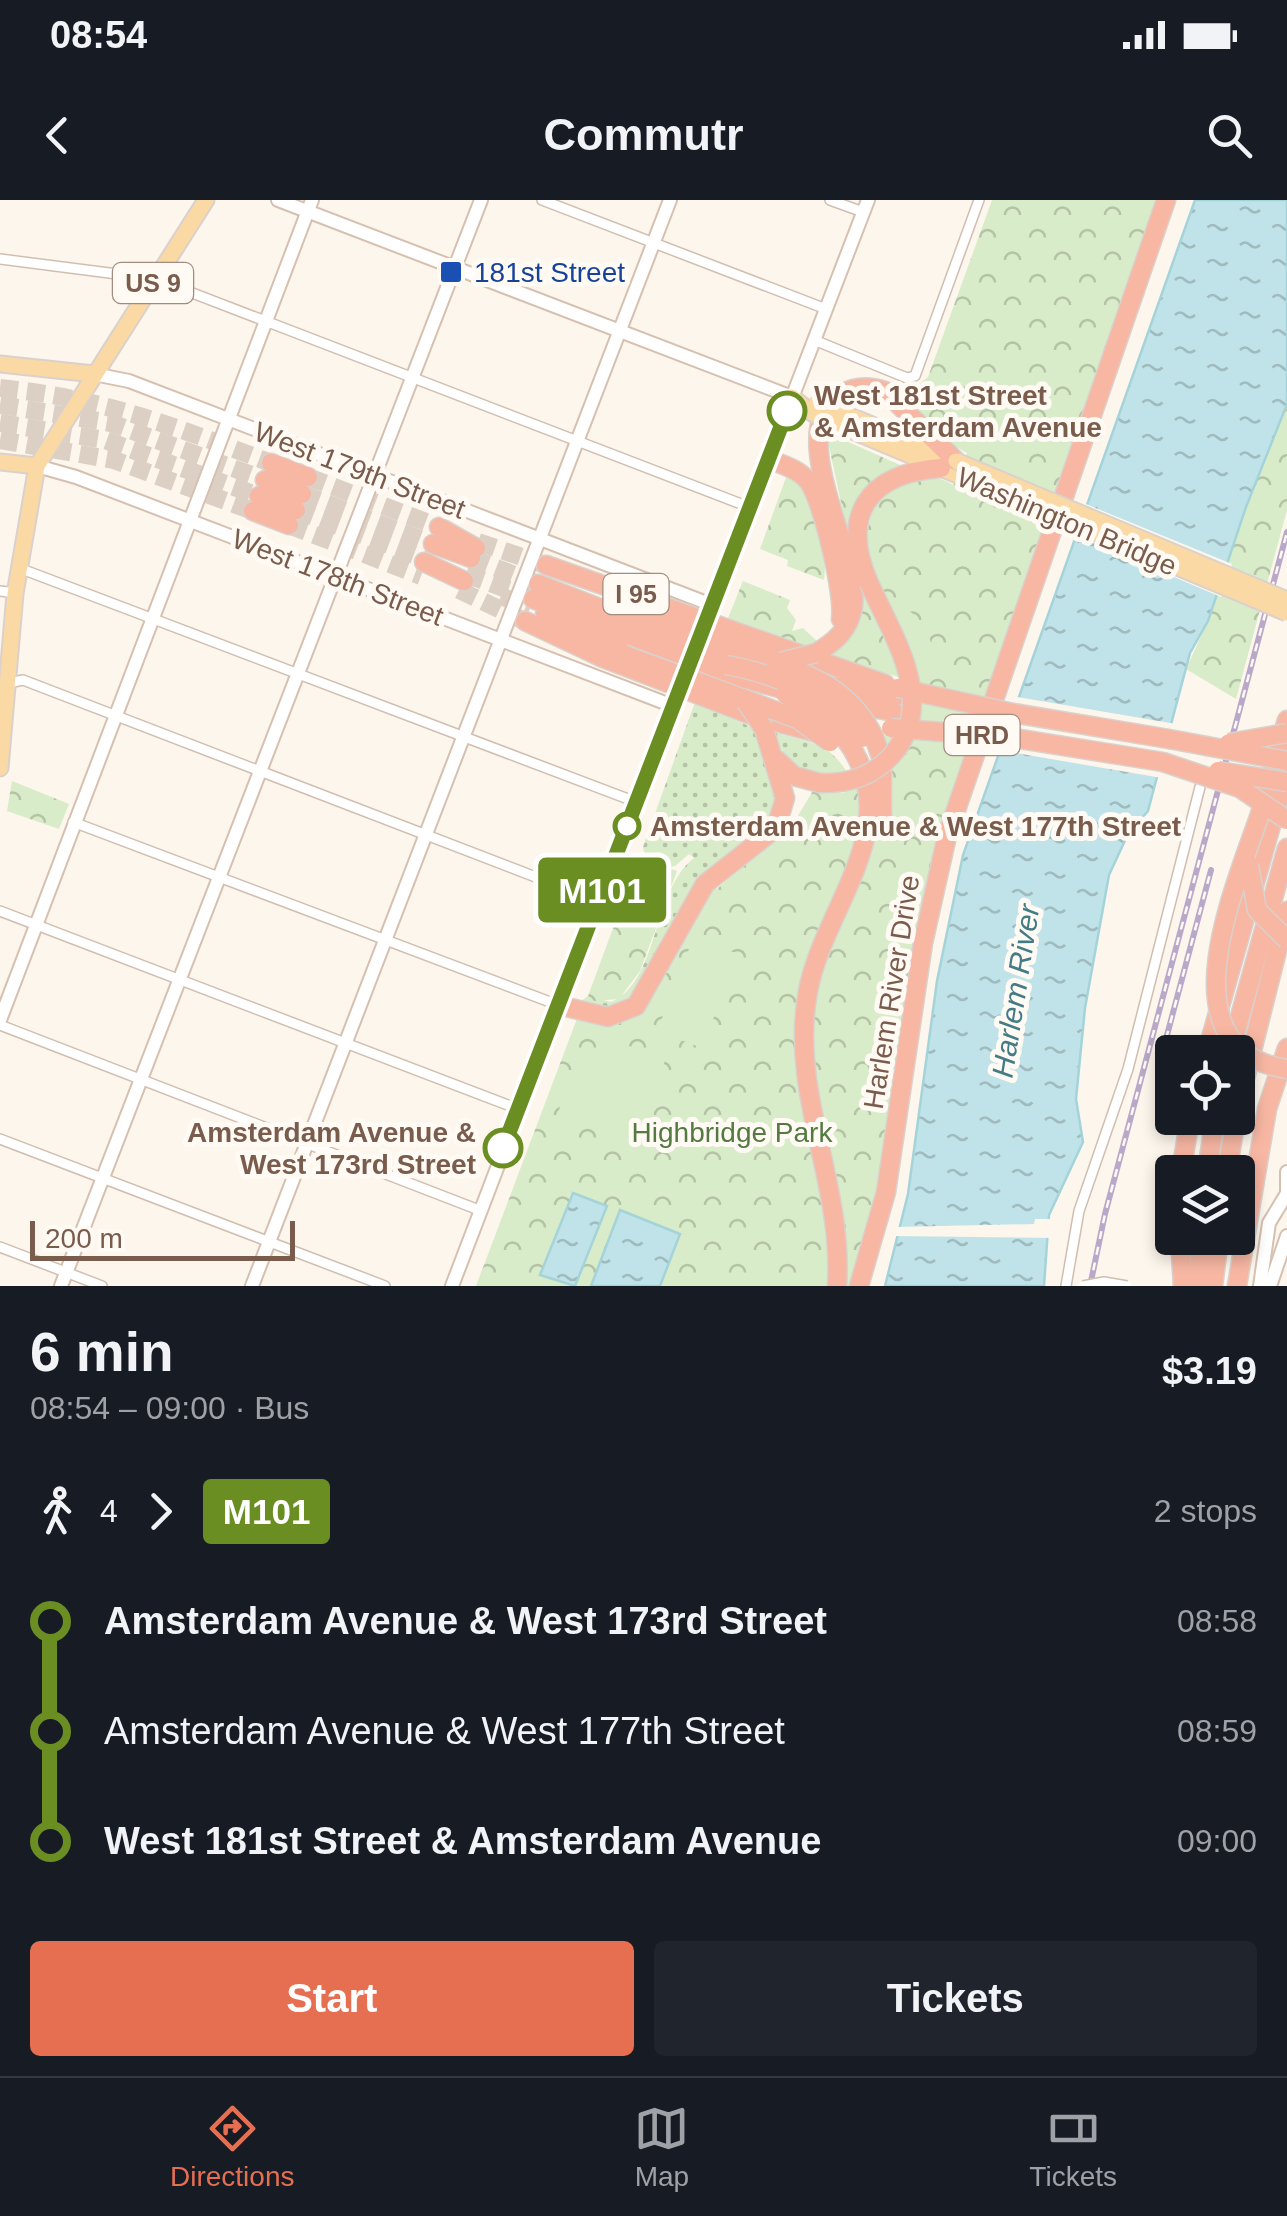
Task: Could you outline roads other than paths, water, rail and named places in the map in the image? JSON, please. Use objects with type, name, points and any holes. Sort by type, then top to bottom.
[{"type":"highway","name":"Harlem River Drive","points":[[859,1286],[886,1192],[923,943],[947,836],[1166,200]]},
{"type":"highway","name":"Harlem River Drive","points":[[872,1286],[894,1210],[930,968],[956,846],[1178,200]]},
{"type":"highway","points":[[773,756],[790,773],[820,783],[850,781],[881,766],[900,743],[911,719],[908,672],[869,583],[856,535],[870,497],[894,475],[950,467],[899,400],[881,390],[852,389],[826,407],[818,428],[819,451],[853,598],[848,625],[821,650],[776,663]]},
{"type":"highway","points":[[768,459],[802,475],[815,494],[842,603],[840,622],[821,650]]},
{"type":"highway","points":[[262,487],[299,502],[262,487]]},
{"type":"highway","points":[[429,554],[469,566],[429,554]]},
{"type":"highway","points":[[535,595],[662,619],[838,691],[874,723]]},
{"type":"highway","points":[[535,595],[632,656],[714,688],[797,719],[874,723]]},
{"type":"highway","name":"I 95","points":[[535,595],[758,684],[874,723],[1008,737],[1284,786]]},
{"type":"highway","name":"I 95","points":[[535,595],[874,723]]},
{"type":"highway","name":"I 95","points":[[535,595],[602,658],[780,726],[836,733],[874,723],[1013,712],[1287,761]]},
{"type":"highway","points":[[694,652],[802,704],[874,723]]},
{"type":"highway","points":[[558,1005],[612,1017],[642,999],[701,889],[780,822],[785,795],[764,729],[742,698]]},
{"type":"highway","points":[[1287,720],[1216,969],[1214,1001],[1224,1030],[1241,1051],[1266,1065],[1287,1069]]},
{"type":"highway","points":[[837,1286],[836,1208],[807,1092],[803,1028],[812,971],[863,848],[870,818],[874,723]]},
{"type":"highway","points":[[846,1286],[844,1202],[817,1091],[813,1023],[828,956],[879,832],[870,782],[874,723]]},
{"type":"highway","points":[[1169,739],[1234,743],[1287,733]]},
{"type":"highway","points":[[1163,762],[1240,788],[1287,820]]},
{"type":"highway","points":[[1212,1035],[1287,769]]},
{"type":"highway","points":[[1262,811],[1250,864],[1251,894],[1263,919],[1287,940]]},
{"type":"highway","points":[[1235,1035],[1287,848]]},
{"type":"highway","points":[[1255,1038],[1287,911]]},
{"type":"highway","points":[[1237,1286],[1270,1096],[1287,1048]]},
{"type":"highway","points":[[1270,1096],[1287,1060]]},
{"type":"highway","points":[[1181,1255],[1183,1286]]},
{"type":"highway","points":[[1198,1286],[1201,1255]]},
{"type":"highway","points":[[1214,1286],[1217,1255]]},
{"type":"main road","name":"US 9","points":[[37,466],[206,200]]},
{"type":"main road","points":[[278,200],[310,206],[454,269],[792,397]]},
{"type":"main road","points":[[64,1282],[480,200]]},
{"type":"main road","points":[[252,1286],[670,200]]},
{"type":"main road","points":[[0,1022],[310,206]]},
{"type":"main road","points":[[452,1286],[866,206]]},
{"type":"main road","name":"West 179th Street","points":[[0,364],[121,378],[540,539],[710,609]]},
{"type":"main road","name":"Washington Bridge","points":[[792,397],[1287,613]]},
{"type":"main road","name":"West 178th Street","points":[[0,462],[37,466],[190,520],[501,640],[675,701]]},
{"type":"main road","points":[[0,768],[8,592],[19,568],[37,466]]},
{"type":"main road","name":"Washington Bridge","points":[[950,467],[1287,600]]},
{"type":"main road","points":[[1260,1286],[1270,1219],[1287,1195],[1287,1172]]},
{"type":"main road","points":[[1270,1286],[1287,1236]]},
{"type":"street","points":[[542,200],[826,309]]},
{"type":"street","points":[[830,200],[866,206]]},
{"type":"street","points":[[814,340],[907,378],[915,376],[979,200]]},
{"type":"street","points":[[0,259],[156,278],[750,507]]},
{"type":"street","points":[[19,568],[636,802]]},
{"type":"street","points":[[4,684],[23,680],[598,901]]},
{"type":"street","points":[[1066,1286],[1079,1211],[1128,1069],[1200,787]]},
{"type":"street","points":[[74,822],[558,1005]]},
{"type":"street","points":[[0,911],[518,1109]]},
{"type":"street","points":[[0,1022],[479,1210]]},
{"type":"street","points":[[0,1139],[384,1286]]},
{"type":"street","points":[[0,1246],[64,1282],[102,1286]]},
{"type":"street","points":[[1084,1286],[1111,1282],[1127,1286]]},
{"type":"water","name":"Harlem River","points":[[1195,200],[1287,200],[1287,404],[1246,507],[1208,621],[1190,653],[1148,811],[1128,834],[1109,875],[1085,1008],[1076,1099],[1083,1142],[1049,1215],[1044,1286],[885,1286],[908,1194],[937,981],[963,855]]},
{"type":"water","points":[[573,1193],[607,1206],[575,1286],[540,1275]]},
{"type":"water","points":[[620,1210],[680,1234],[660,1286],[591,1286]]},
{"type":"tunnel","points":[[0,388],[106,407],[271,463]]},
{"type":"tunnel","points":[[0,405],[111,423],[265,480]]},
{"type":"tunnel","points":[[0,423],[105,440],[259,496]]},
{"type":"tunnel","points":[[0,440],[114,460],[253,511]]},
{"type":"tunnel","points":[[308,477],[439,527]]},
{"type":"tunnel","points":[[302,494],[433,544]]},
{"type":"tunnel","points":[[296,510],[425,559]]},
{"type":"tunnel","points":[[289,525],[421,576]]},
{"type":"tunnel","points":[[478,542],[545,565]]},
{"type":"tunnel","points":[[471,558],[538,584]]},
{"type":"tunnel","points":[[466,574],[517,593]]},
{"type":"tunnel","points":[[459,590],[524,621]]},
{"type":"tunnel","points":[[501,596],[530,608]]},
{"type":"railway","points":[[1090,1286],[1105,1214],[1287,532]]},
{"type":"railway","points":[[1167,1035],[1211,870]]},
{"type":"place","name":"181st Street","points":[[451,272]]},
{"type":"place","name":"West 181st Street & Amsterdam Avenue","points":[[787,411]]},
{"type":"place","name":"Amsterdam Avenue & West 177th Street","points":[[627,826]]},
{"type":"place","name":"Amsterdam Avenue & West 173rd Street","points":[[503,1148]]},
{"type":"park label","name":"Highbridge Park","points":[[732,1132]]}]
